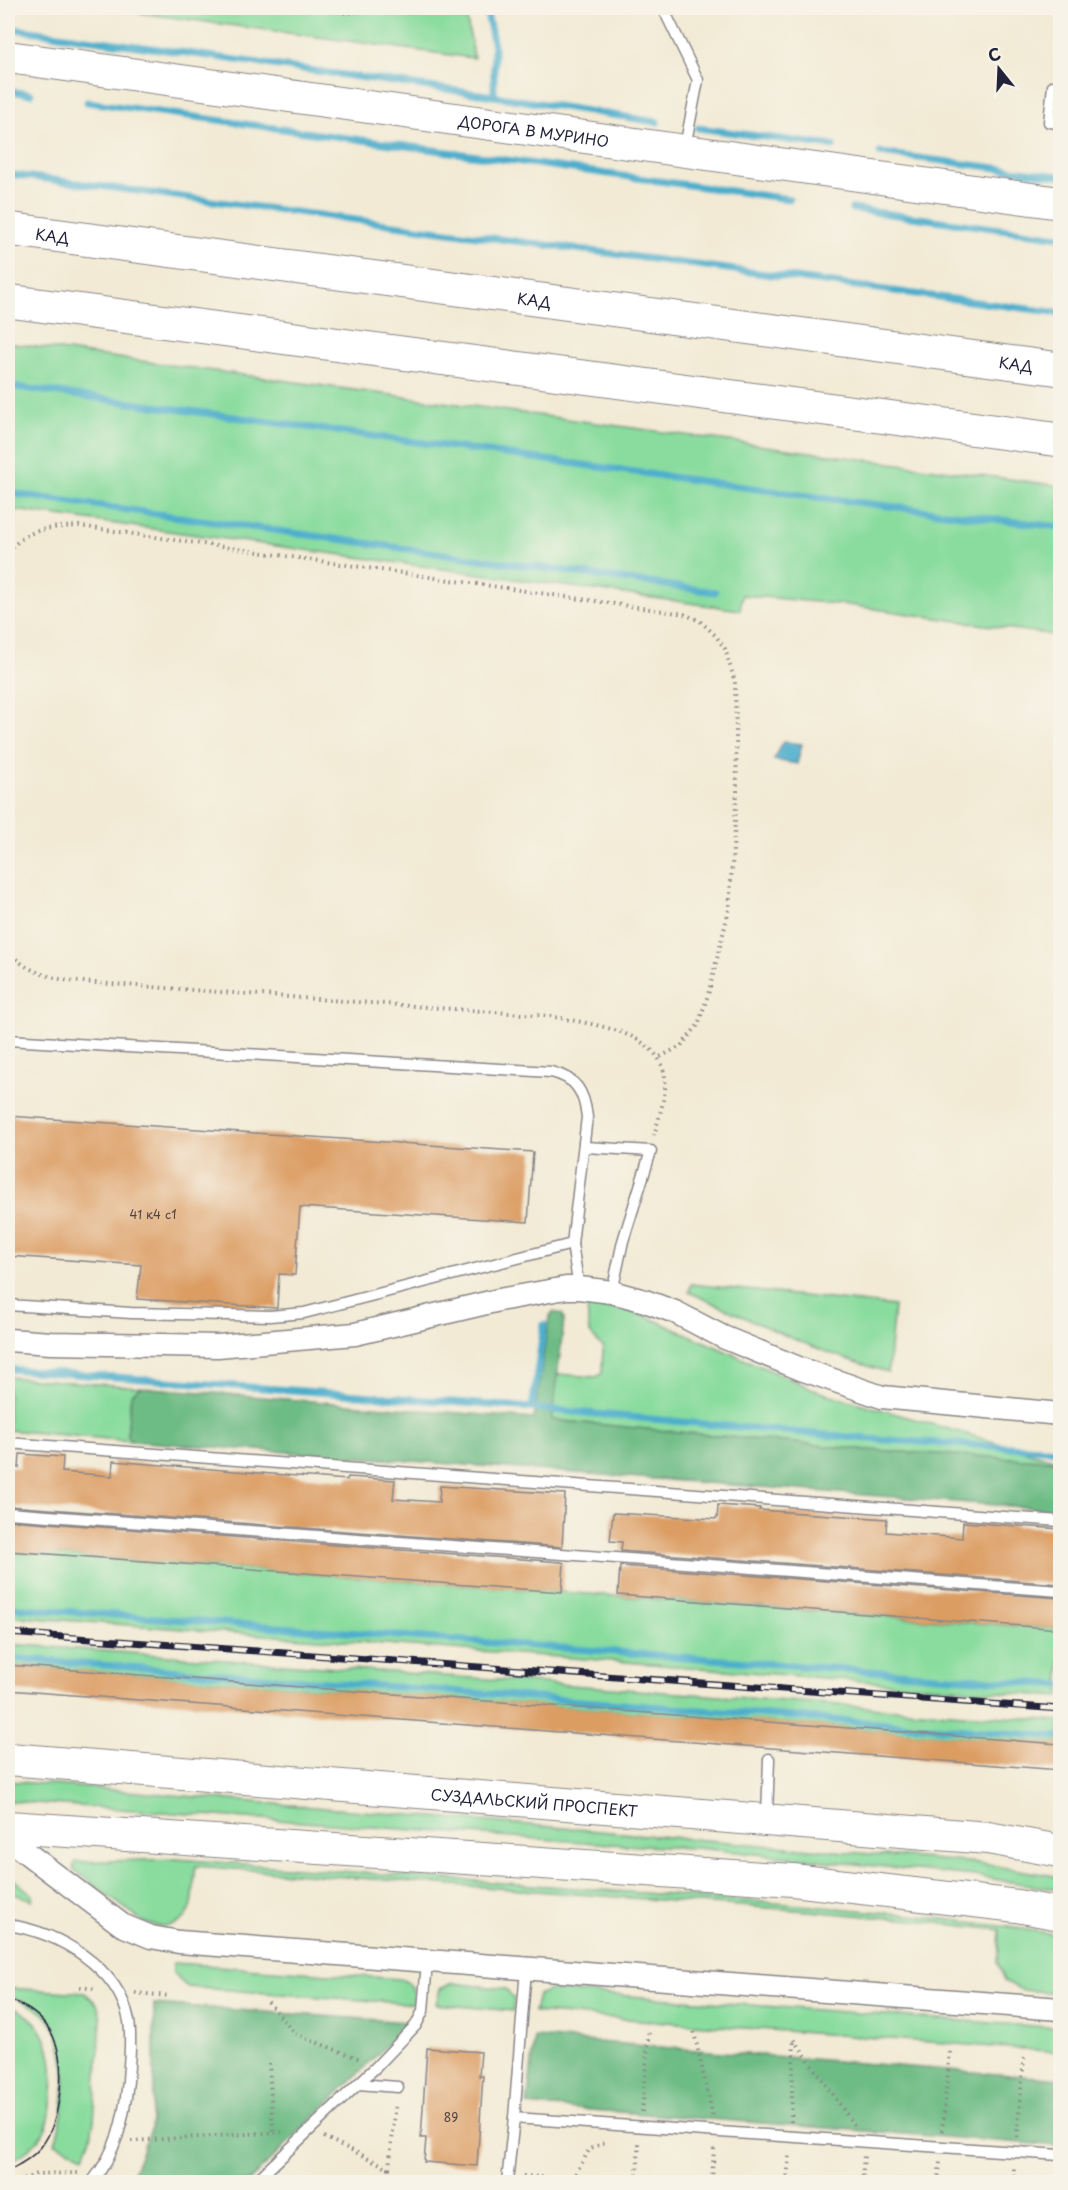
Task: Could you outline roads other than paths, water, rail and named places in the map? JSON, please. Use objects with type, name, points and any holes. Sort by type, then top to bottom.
[{"type":"highway","name":"КАД","points":[[8,229],[1060,369]]},
{"type":"highway","points":[[8,301],[1060,440]]},
{"type":"main road","name":"ДОРОГА В МУРИНО","points":[[8,57],[1060,203]]},
{"type":"main road","name":"СУЗДАЛЬСКИЙ ПРОСПЕКТ","points":[[8,1759],[988,1838],[1060,1851]]},
{"type":"main road","points":[[8,1827],[793,1880],[1017,1906],[1060,1914]]},
{"type":"street","points":[[8,1340],[218,1346],[343,1335],[499,1300],[566,1288],[579,1288],[612,1292],[645,1301],[675,1312],[723,1337],[801,1370],[882,1396],[1060,1414]]},
{"type":"street","points":[[8,1839],[122,1925],[151,1937],[204,1946],[249,1947],[1060,2009]]},
{"type":"lane","points":[[663,8],[698,80],[685,151]]},
{"type":"lane","points":[[1053,86],[1049,122],[1060,123]]},
{"type":"lane","points":[[8,1040],[551,1072],[567,1076],[585,1102],[587,1117],[572,1244],[579,1288]]},
{"type":"lane","points":[[585,1147],[651,1151],[623,1241],[612,1292]]},
{"type":"lane","points":[[8,1305],[130,1313],[270,1316],[304,1313],[572,1244]]},
{"type":"lane","points":[[8,1443],[1060,1521]]},
{"type":"lane","points":[[8,1513],[1060,1591]]},
{"type":"lane","points":[[767,1820],[769,1759]]},
{"type":"lane","points":[[8,1925],[45,1936],[76,1949],[99,1968],[119,1992],[128,2019],[131,2042],[125,2112],[116,2142],[100,2173],[92,2182]]},
{"type":"lane","points":[[255,2182],[377,2066],[416,2025],[423,2011],[427,1962]]},
{"type":"lane","points":[[507,2179],[526,1969]]},
{"type":"lane","points":[[358,2084],[398,2088]]},
{"type":"lane","points":[[514,2118],[1060,2155]]},
{"type":"water","points":[[783,742],[802,744],[797,764],[774,760]]},
{"type":"waterway","points":[[486,8],[494,46],[494,96]]},
{"type":"waterway","points":[[8,28],[494,96],[657,122]]},
{"type":"waterway","points":[[8,91],[31,94]]},
{"type":"waterway","points":[[87,102],[789,199]]},
{"type":"waterway","points":[[698,128],[833,146]]},
{"type":"waterway","points":[[880,153],[1059,176]]},
{"type":"waterway","points":[[8,174],[1060,313]]},
{"type":"waterway","points":[[852,209],[1060,237]]},
{"type":"waterway","points":[[8,386],[831,499],[1060,527]]},
{"type":"waterway","points":[[8,493],[715,592]]},
{"type":"waterway","points":[[532,1408],[544,1325]]},
{"type":"waterway","points":[[8,1369],[532,1408],[869,1439],[1060,1450]]},
{"type":"waterway","points":[[8,1607],[1060,1685]]},
{"type":"waterway","points":[[8,1658],[1060,1737]]},
{"type":"tram line","points":[[8,1999],[34,2013],[45,2023],[57,2048],[61,2077],[57,2108],[48,2136],[34,2154],[8,2171]]},
{"type":"railway","points":[[8,1633],[1060,1709]]}]
